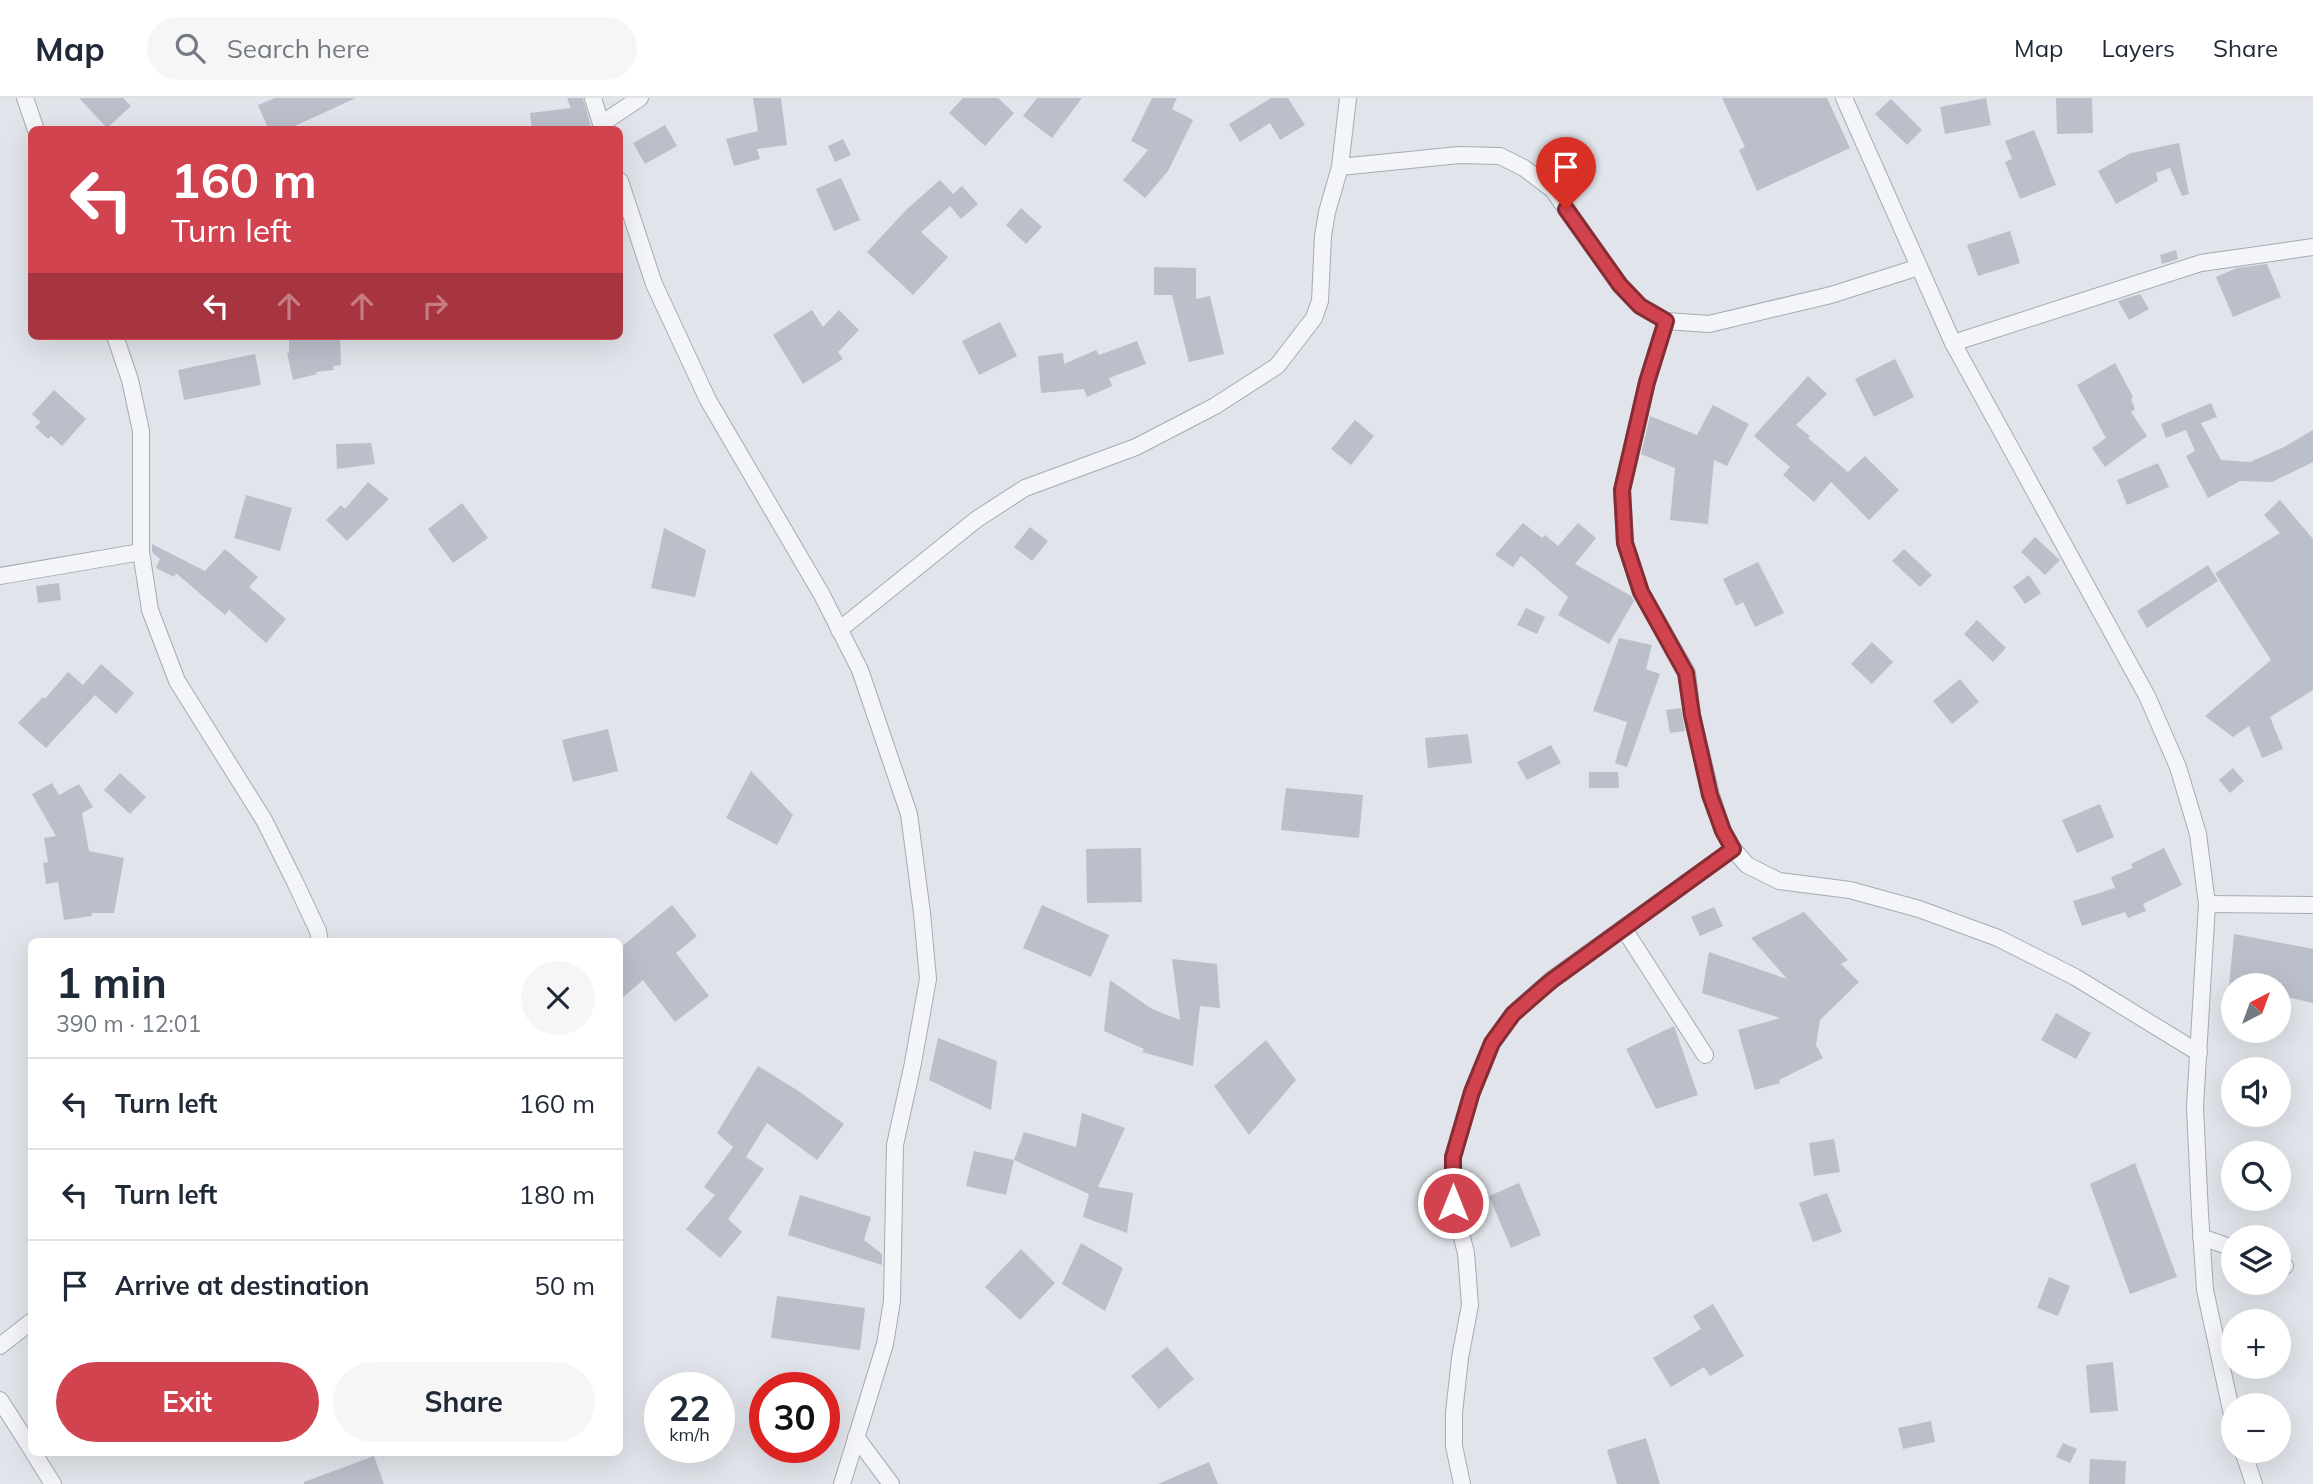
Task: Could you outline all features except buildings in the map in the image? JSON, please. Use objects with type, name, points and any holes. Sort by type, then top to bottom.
[{"type":"street","points":[[25,98],[36,126]]},
{"type":"street","points":[[593,98],[602,126]]},
{"type":"street","points":[[603,126],[640,98]]},
{"type":"street","points":[[839,630],[977,519],[1025,488],[1136,447],[1215,406],[1277,366],[1314,318],[1320,301],[1325,224],[1340,167],[1348,98]]},
{"type":"street","points":[[1844,98],[1953,343],[2147,696],[2178,767],[2198,834],[2207,904],[2195,1107],[2201,1237],[2205,1290],[2227,1393]]},
{"type":"street","points":[[1340,167],[1459,155],[1500,156],[1524,168],[1553,191],[1620,285],[1640,306],[1666,321],[1709,324],[1831,295],[1919,267]]},
{"type":"street","points":[[623,190],[654,284],[708,400],[859,670],[909,814],[928,979],[895,1145],[892,1301],[885,1344],[842,1484]]},
{"type":"street","points":[[1953,343],[2201,263],[2313,247]]},
{"type":"street","points":[[1666,321],[1647,382],[1622,490],[1625,543],[1641,592],[1686,673],[1692,715],[1710,795],[1723,831],[1733,849],[1748,865],[1779,881],[1850,890],[1919,909],[1998,938],[2075,976],[2199,1053]]},
{"type":"street","points":[[116,340],[130,380],[141,431],[141,552],[150,610],[177,681],[264,820],[319,938]]},
{"type":"street","points":[[0,576],[141,552]]},
{"type":"street","points":[[1462,1484],[1454,1446],[1454,1413],[1460,1358],[1470,1305],[1466,1253],[1453,1203],[1453,1157],[1472,1092],[1492,1043],[1513,1014],[1551,981],[1733,849]]},
{"type":"street","points":[[2207,904],[2313,905]]},
{"type":"street","points":[[1624,929],[1705,1055]]},
{"type":"street","points":[[2201,1237],[2221,1244]]},
{"type":"street","points":[[0,1346],[28,1324]]},
{"type":"street","points":[[0,1400],[28,1445]]},
{"type":"street","points":[[856,1437],[891,1484]]},
{"type":"street","points":[[35,1456],[53,1484]]},
{"type":"street","points":[[2247,1463],[2254,1484]]},
{"type":"route","points":[[1453,1203],[1453,1157],[1472,1092],[1492,1043],[1513,1014],[1551,981],[1733,849],[1723,831],[1710,795],[1692,715],[1686,673],[1641,592],[1625,543],[1622,490],[1647,382],[1666,321],[1640,306],[1620,285],[1566,209]]}]
